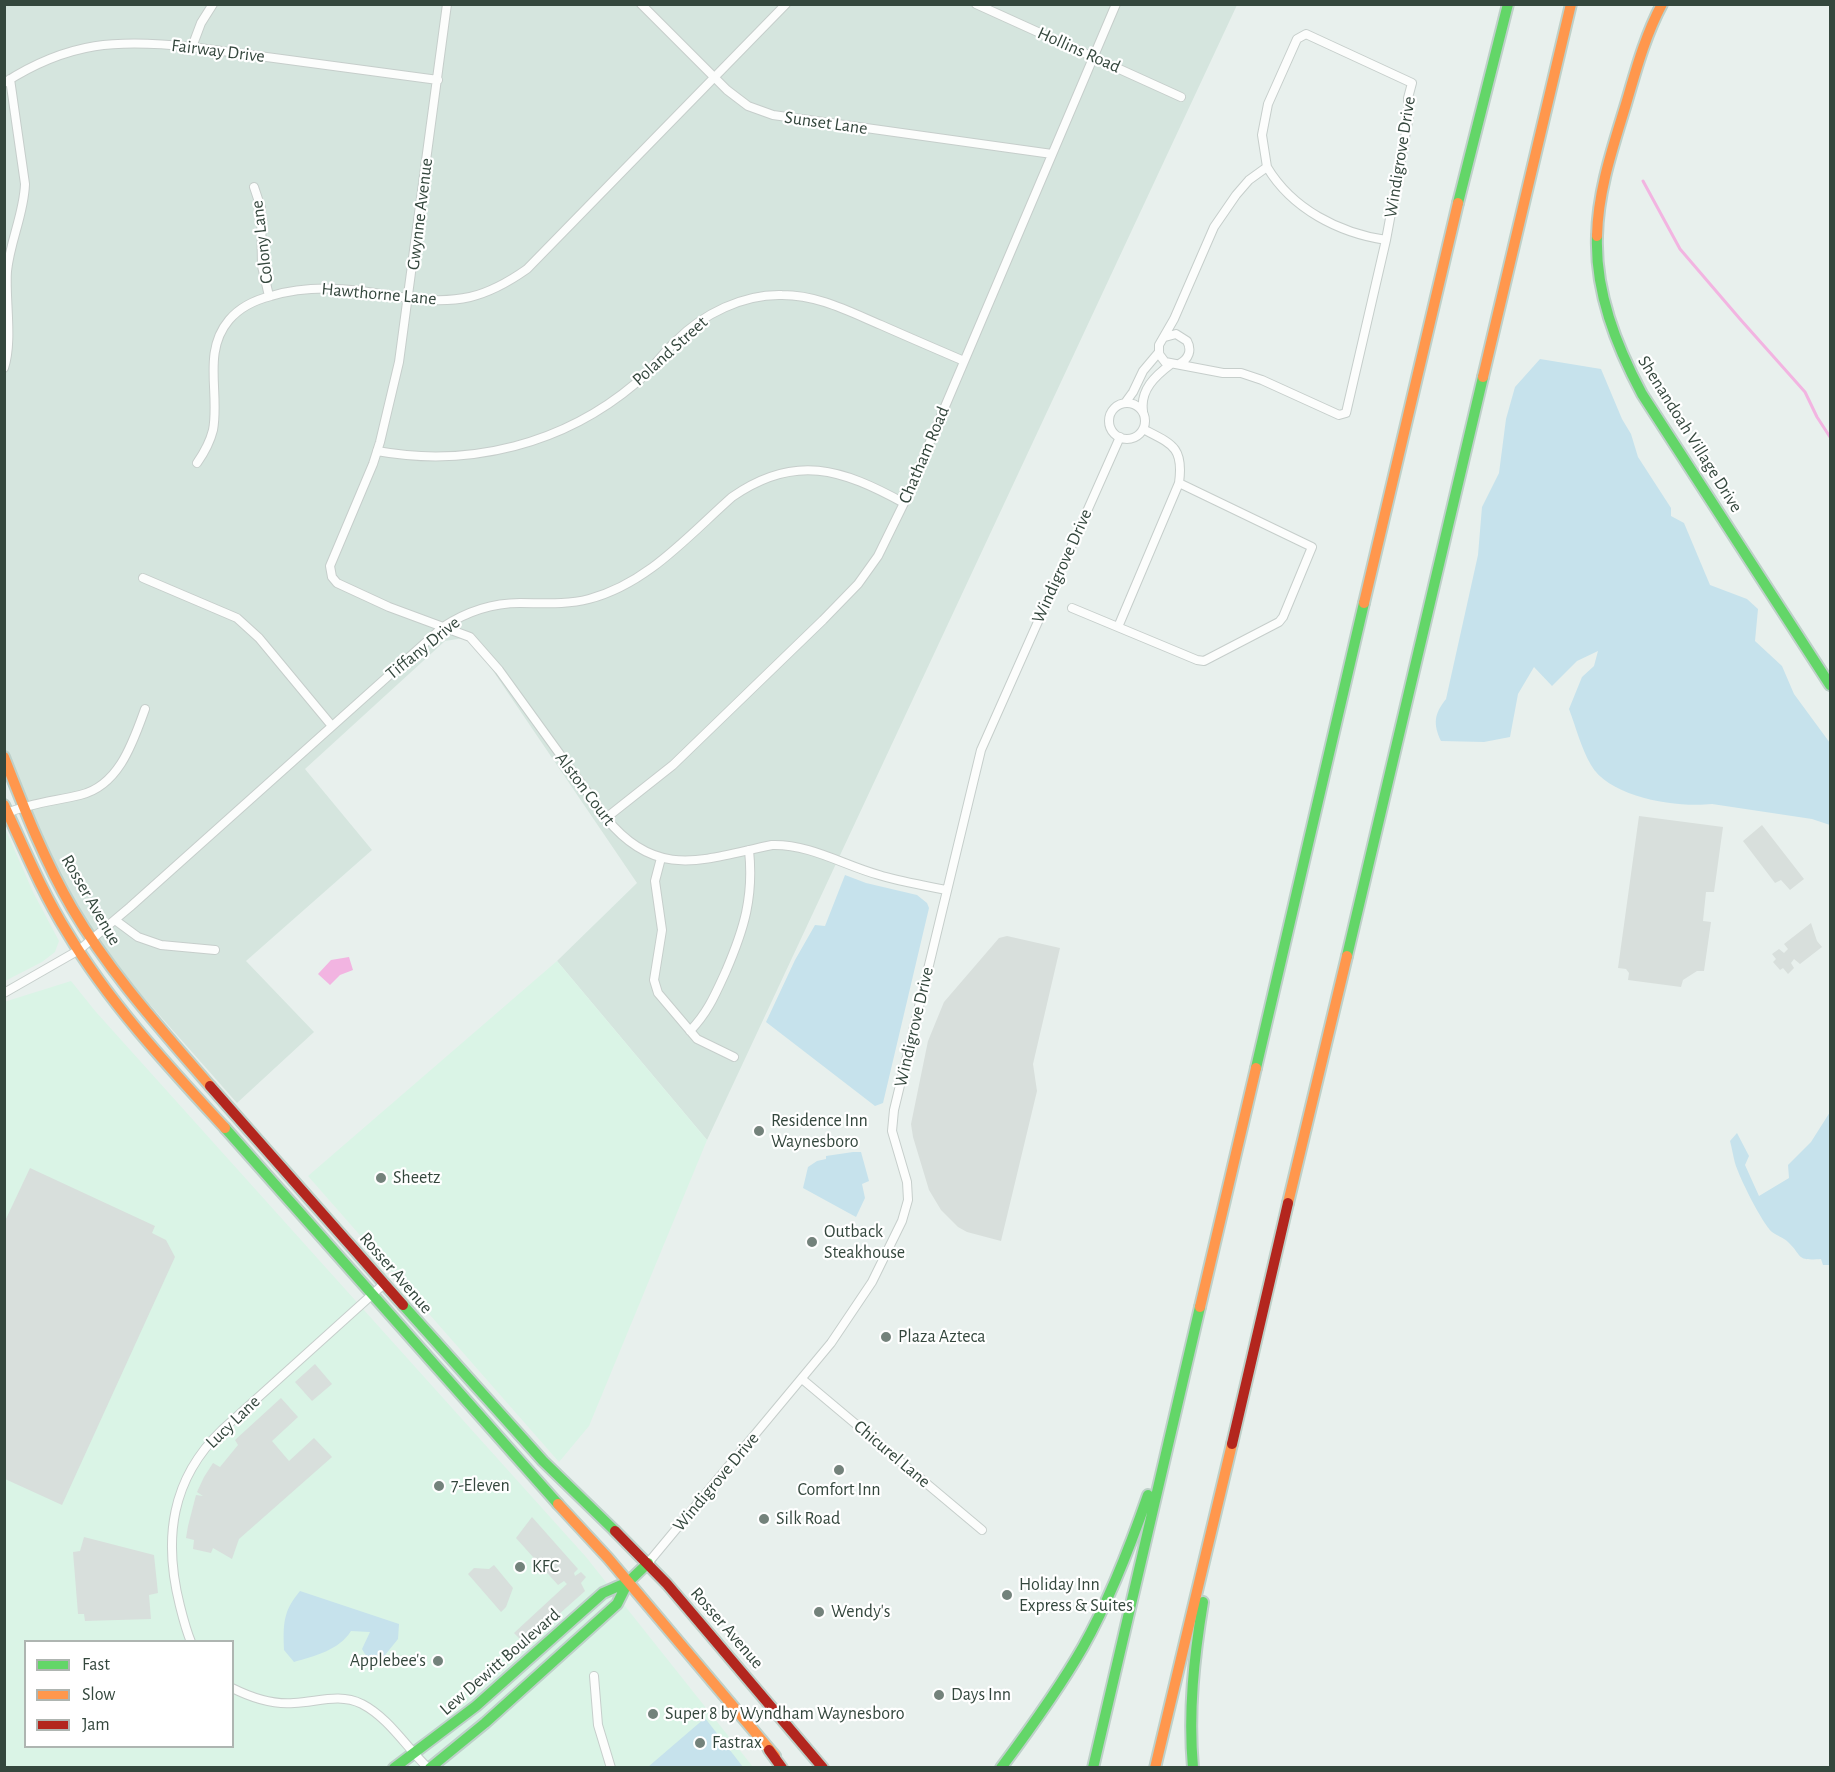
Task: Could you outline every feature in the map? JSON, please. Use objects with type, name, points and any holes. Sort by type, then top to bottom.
[{"type":"main road","points":[[1093,1767],[1451,232],[1508,4]]},
{"type":"main road","points":[[1155,1767],[1571,4]]},
{"type":"main road","name":"Shenandoah Village Drive","points":[[1662,4],[1641,53],[1603,184],[1596,242],[1602,295],[1624,360],[1638,387],[1830,685]]},
{"type":"main road","name":"Rosser Avenue","points":[[4,757],[23,806],[72,907],[140,1006],[385,1283],[397,1300],[543,1461],[648,1563],[823,1767]]},
{"type":"main road","name":"Rosser Avenue","points":[[6,809],[43,890],[79,950],[142,1034],[508,1449],[609,1558],[769,1750],[787,1767]]},
{"type":"main road","points":[[1001,1767],[1043,1711],[1094,1626],[1135,1536],[1173,1422]]},
{"type":"main road","points":[[1193,1767],[1191,1722],[1199,1628],[1225,1474]]},
{"type":"main road","name":"Lew Dewitt Boulevard","points":[[394,1767],[414,1755],[464,1716],[603,1593],[628,1582],[648,1563]]},
{"type":"main road","name":"Lew Dewitt Boulevard","points":[[429,1767],[485,1723],[617,1604],[628,1582]]},
{"type":"main road","points":[[769,1750],[782,1767]]},
{"type":"street","points":[[192,47],[201,23],[213,4]]},
{"type":"street","name":"Gwynne Avenue","points":[[348,524],[377,451],[399,362],[447,4]]},
{"type":"street","name":"Sunset Lane","points":[[641,4],[714,78],[748,106],[773,115],[1052,154]]},
{"type":"street","name":"Hawthorne Lane","points":[[197,463],[207,447],[213,429],[213,366],[217,339],[223,327],[239,310],[269,296],[287,291],[324,288],[409,299],[447,300],[468,297],[493,289],[527,269],[786,4]]},
{"type":"street","name":"Hollins Road","points":[[976,4],[1181,97]]},
{"type":"street","name":"Chatham Road","points":[[606,818],[673,765],[851,591],[878,556],[904,503],[1116,4]]},
{"type":"street","name":"Windigrove Drive","points":[[1174,364],[1223,373],[1241,373],[1262,380],[1339,415],[1346,413],[1386,240],[1409,116],[1408,99],[1412,82],[1306,34],[1297,39],[1268,104],[1262,135],[1267,166],[1286,194],[1313,214],[1365,237],[1386,240]]},
{"type":"street","name":"Fairway Drive","points":[[7,81],[45,60],[82,48],[126,43],[192,47],[438,80]]},
{"type":"street","points":[[4,368],[7,354],[7,272],[9,256],[25,198],[25,184],[7,81]]},
{"type":"street","points":[[1174,364],[1162,358],[1159,345],[1174,319],[1214,227],[1249,180],[1267,166]]},
{"type":"street","name":"Colony Lane","points":[[254,187],[261,208],[262,266],[269,296]]},
{"type":"street","name":"Poland Street","points":[[377,451],[421,457],[465,456],[506,450],[548,436],[573,425],[620,396],[694,325],[712,313],[733,304],[769,295],[797,296],[832,304],[964,361]]},
{"type":"street","points":[[1174,319],[1180,335],[1187,341],[1197,367]]},
{"type":"street","points":[[1164,338],[1167,335],[1180,335]]},
{"type":"street","points":[[1159,352],[1143,371],[1125,403],[1114,408],[1109,418],[1112,430],[1120,438],[1133,438],[1143,429],[1145,417],[1142,403],[1146,390],[1156,376],[1174,364],[1185,360],[1190,353]]},
{"type":"street","points":[[1125,403],[1135,404],[1143,411]]},
{"type":"street","points":[[1118,627],[1179,483],[1180,459],[1177,451],[1162,439],[1143,429]]},
{"type":"street","name":"Windigrove Drive","points":[[648,1563],[831,1343],[863,1296],[885,1257],[906,1209],[907,1182],[894,1141],[892,1122],[981,750],[1120,438]]},
{"type":"street","name":"Tiffany Drive","points":[[4,993],[79,950],[115,920],[443,627],[467,614],[487,607],[519,603],[571,603],[587,600],[620,588],[641,577],[732,497],[746,487],[776,474],[807,469],[834,473],[882,491],[904,503]]},
{"type":"street","points":[[1072,608],[1204,661],[1279,622],[1312,547],[1179,483]]},
{"type":"street","name":"Alston Court","points":[[348,524],[330,566],[332,577],[337,583],[389,607],[470,637],[486,654],[606,818],[618,833],[634,846],[661,858],[695,860],[772,845],[797,847],[878,875],[946,890]]},
{"type":"street","points":[[143,578],[237,618],[259,638],[332,726]]},
{"type":"street","points":[[6,809],[82,795],[102,785],[111,777],[129,750],[145,710]]},
{"type":"street","points":[[690,1031],[709,1008],[743,931],[750,897],[752,869],[749,850]]},
{"type":"street","points":[[661,858],[656,881],[662,930],[654,980],[655,987],[690,1031],[704,1043],[734,1057]]},
{"type":"street","points":[[115,920],[138,937],[161,945],[215,950]]},
{"type":"street","name":"Lucy Lane","points":[[191,1640],[178,1598],[171,1550],[174,1514],[181,1490],[191,1469],[208,1443],[385,1283]]},
{"type":"street","name":"Chicurel Lane","points":[[802,1379],[982,1530]]},
{"type":"street","points":[[594,1676],[598,1725],[611,1767]]},
{"type":"street","points":[[234,1689],[277,1703],[301,1703],[332,1698],[357,1702],[384,1720],[414,1755],[429,1767]]},
{"type":"shaded area","points":[[4,5],[1237,5],[707,1140],[557,961],[637,883],[470,637],[445,641],[305,769],[372,850],[246,961],[314,1032],[237,1103],[92,939],[23,806],[5,751]]},
{"type":"shaded area","points":[[1540,359],[1601,369],[1622,419],[1631,434],[1638,457],[1671,508],[1671,516],[1684,523],[1710,585],[1747,599],[1758,609],[1755,641],[1782,666],[1794,694],[1830,743],[1830,825],[1812,819],[1712,804],[1663,802],[1628,793],[1613,786],[1600,776],[1587,758],[1569,709],[1582,677],[1594,666],[1598,651],[1577,661],[1552,686],[1534,667],[1518,694],[1510,737],[1484,742],[1441,741],[1436,719],[1446,699],[1478,555],[1482,507],[1499,473],[1506,419],[1515,387]]},
{"type":"shaded area","points":[[1639,816],[1723,827],[1714,892],[1706,892],[1703,921],[1711,922],[1704,971],[1697,971],[1683,980],[1681,987],[1628,980],[1629,973],[1626,969],[1618,968]]},
{"type":"shaded area","points":[[1762,825],[1804,879],[1790,890],[1781,880],[1775,883],[1743,841]]},
{"type":"shaded area","points":[[4,826],[33,892],[59,941],[55,952],[42,962],[5,981]]},
{"type":"shaded area","points":[[845,875],[866,883],[917,895],[927,903],[929,908],[883,1103],[875,1106],[766,1022],[795,960],[815,925],[825,926]]},
{"type":"shaded area","points":[[1811,923],[1817,941],[1822,947],[1800,964],[1794,959],[1791,963],[1794,968],[1788,974],[1783,968],[1780,970],[1773,962],[1776,959],[1772,954],[1779,949],[1784,953],[1788,949],[1784,944]]},
{"type":"shaded area","points":[[1007,936],[1060,948],[1033,1064],[1037,1091],[1001,1241],[967,1232],[958,1227],[941,1210],[929,1190],[911,1124],[928,1041],[944,1002],[999,938]]},
{"type":"shaded area","points":[[349,957],[353,970],[340,975],[330,985],[318,974],[331,960]]},
{"type":"shaded area","points":[[557,961],[707,1140],[589,1426],[559,1462],[308,1176]]},
{"type":"shaded area","points":[[71,981],[96,1012],[586,1557],[753,1767],[5,1767],[4,1002]]},
{"type":"shaded area","points":[[1830,1112],[1830,1265],[1823,1265],[1821,1259],[1807,1259],[1800,1256],[1788,1242],[1768,1227],[1741,1178],[1730,1141],[1737,1133],[1749,1156],[1745,1165],[1759,1196],[1789,1178],[1788,1165],[1811,1142]]},
{"type":"shaded area","points":[[861,1152],[869,1181],[862,1184],[865,1198],[856,1217],[803,1188],[808,1167],[817,1161],[826,1159],[826,1156]]},
{"type":"shaded area","points":[[30,1168],[155,1226],[152,1233],[166,1240],[175,1257],[62,1505],[5,1479],[5,1221]]},
{"type":"shaded area","points":[[315,1364],[332,1384],[312,1401],[295,1382]]},
{"type":"shaded area","points":[[281,1398],[298,1417],[272,1441],[289,1461],[314,1438],[332,1457],[239,1539],[232,1559],[213,1548],[211,1553],[193,1549],[194,1540],[186,1538],[196,1495],[203,1496],[197,1492],[204,1477],[213,1463],[220,1467],[238,1445],[235,1440]]},
{"type":"shaded area","points":[[532,1517],[578,1569],[574,1573],[575,1576],[581,1572],[586,1577],[581,1583],[585,1591],[539,1632],[530,1632],[534,1636],[531,1639],[525,1633],[520,1639],[514,1633],[567,1584],[564,1581],[558,1585],[516,1538]]},
{"type":"shaded area","points":[[84,1537],[154,1555],[158,1593],[149,1595],[151,1619],[85,1621],[84,1614],[78,1614],[73,1552],[80,1551]]},
{"type":"shaded area","points":[[494,1565],[513,1588],[506,1607],[501,1612],[468,1574],[474,1568],[489,1569]]},
{"type":"shaded area","points":[[300,1591],[399,1624],[398,1639],[381,1660],[372,1661],[362,1649],[370,1632],[351,1631],[333,1648],[294,1662],[284,1650],[284,1625],[290,1605]]},
{"type":"shaded area","name":"Fastrax","points":[[705,1718],[743,1767],[648,1767]]},
{"type":"waterway","points":[[1643,181],[1680,249],[1805,392],[1830,437]]},
{"type":"traffic: fast","points":[[1458,203],[1508,4]]},
{"type":"traffic: fast","points":[[1597,236],[1597,257],[1609,318],[1642,394],[1830,685]]},
{"type":"traffic: fast","points":[[1347,956],[1483,377]]},
{"type":"traffic: fast","points":[[1256,1068],[1364,603]]},
{"type":"traffic: fast","points":[[225,1128],[558,1504]]},
{"type":"traffic: fast","points":[[403,1305],[543,1461],[615,1531]]},
{"type":"traffic: fast","points":[[1093,1768],[1200,1307]]},
{"type":"traffic: fast","points":[[1001,1768],[1074,1663],[1093,1629],[1119,1572],[1148,1495]]},
{"type":"traffic: fast","points":[[430,1768],[485,1723],[617,1604],[628,1582],[648,1563]]},
{"type":"traffic: fast","points":[[394,1768],[476,1706],[603,1593],[628,1582]]},
{"type":"traffic: fast","points":[[1193,1768],[1191,1726],[1193,1685],[1203,1602]]},
{"type":"traffic: slow","points":[[1483,377],[1571,4]]},
{"type":"traffic: slow","points":[[1597,236],[1600,202],[1611,153],[1641,53],[1662,4]]},
{"type":"traffic: slow","points":[[1364,603],[1458,203]]},
{"type":"traffic: slow","points":[[4,757],[43,853],[87,932],[137,1000],[210,1086]]},
{"type":"traffic: slow","points":[[4,805],[49,901],[84,959],[141,1034],[225,1128]]},
{"type":"traffic: slow","points":[[1288,1203],[1347,956]]},
{"type":"traffic: slow","points":[[1200,1307],[1256,1068]]},
{"type":"traffic: slow","points":[[1155,1768],[1232,1444]]},
{"type":"traffic: slow","points":[[558,1504],[608,1558],[775,1756]]},
{"type":"traffic: jam","points":[[210,1086],[403,1305]]},
{"type":"traffic: jam","points":[[1232,1444],[1288,1203]]},
{"type":"traffic: jam","points":[[615,1531],[667,1584],[823,1768]]},
{"type":"traffic: jam","points":[[769,1750],[782,1768]]},
{"type":"place","name":"Residence Inn Waynesboro","points":[[759,1131]]},
{"type":"place","name":"Sheetz","points":[[381,1178]]},
{"type":"place","name":"Outback Steakhouse","points":[[812,1242]]},
{"type":"place","name":"Plaza Azteca","points":[[886,1337]]},
{"type":"place","name":"Comfort Inn","points":[[839,1470]]},
{"type":"place","name":"7-Eleven","points":[[439,1486]]},
{"type":"place","name":"Silk Road","points":[[764,1519]]},
{"type":"place","name":"KFC","points":[[520,1567]]},
{"type":"place","name":"Holiday Inn Express & Suites","points":[[1007,1595]]},
{"type":"place","name":"Wendy's","points":[[819,1612]]},
{"type":"place","name":"Applebee's","points":[[438,1661]]},
{"type":"place","name":"Days Inn","points":[[939,1695]]},
{"type":"place","name":"Super 8 by Wyndham Waynesboro","points":[[653,1714]]},
{"type":"place","name":"Fastrax","points":[[700,1743]]}]
